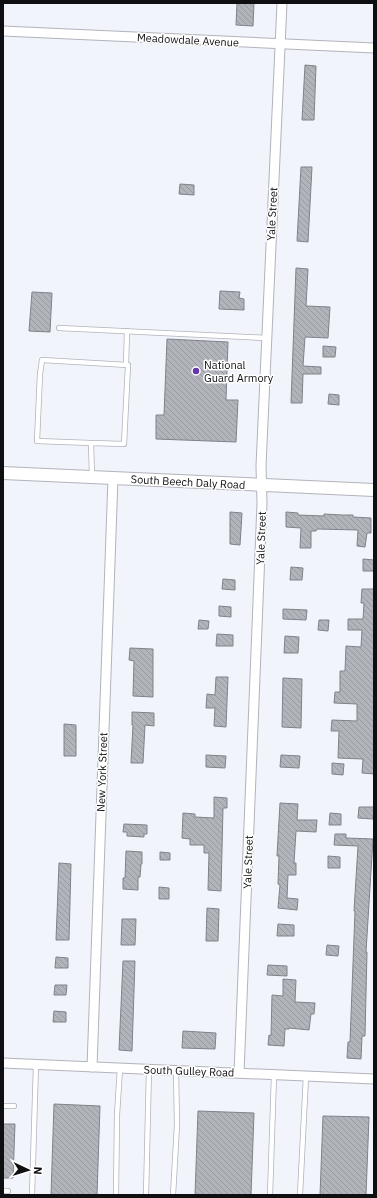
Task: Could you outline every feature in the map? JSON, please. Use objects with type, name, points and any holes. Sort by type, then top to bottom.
[{"type":"main road","name":"South Beech Daly Road","points":[[3,473],[374,490]]},
{"type":"street","name":"Yale Street","points":[[239,1073],[262,503],[266,338],[282,3]]},
{"type":"street","name":"Meadowdale Avenue","points":[[3,31],[280,45],[374,48]]},
{"type":"street","name":"New York Street","points":[[92,1067],[113,478]]},
{"type":"street","name":"South Gulley Road","points":[[3,1063],[374,1079]]},
{"type":"lane","points":[[59,328],[266,338]]},
{"type":"lane","points":[[126,365],[42,360],[37,440],[124,444],[128,365],[126,365],[128,331]]},
{"type":"lane","points":[[91,443],[92,477]]},
{"type":"lane","points":[[32,1195],[36,1064]]},
{"type":"lane","points":[[116,1195],[117,1115],[120,1068]]},
{"type":"lane","points":[[146,1195],[149,1069]]},
{"type":"lane","points":[[173,1195],[177,1125],[176,1070]]},
{"type":"lane","points":[[270,1195],[274,1074]]},
{"type":"lane","points":[[300,1195],[306,1076]]},
{"type":"lane","points":[[3,1106],[14,1106]]},
{"type":"building","points":[[237,3],[254,3],[253,26],[236,25]]},
{"type":"building","points":[[305,65],[316,66],[314,120],[302,120]]},
{"type":"building","points":[[301,167],[312,167],[308,242],[297,241]]},
{"type":"building","points":[[180,184],[194,185],[194,195],[179,194]]},
{"type":"building","points":[[296,268],[308,269],[306,306],[330,307],[328,338],[305,337],[303,366],[321,367],[321,374],[303,374],[302,403],[291,403]]},
{"type":"building","points":[[220,291],[240,292],[239,298],[244,299],[244,310],[219,309]]},
{"type":"building","points":[[32,292],[52,293],[50,332],[29,331]]},
{"type":"building","name":"National Guard Armory","points":[[167,339],[228,342],[226,400],[238,400],[236,442],[156,439],[156,415],[164,415]]},
{"type":"building","points":[[323,346],[336,347],[335,357],[323,357]]},
{"type":"building","points":[[329,394],[339,395],[339,405],[328,404]]},
{"type":"building","points":[[230,512],[242,513],[240,545],[230,544]]},
{"type":"building","points":[[286,512],[298,513],[298,515],[353,515],[353,517],[371,518],[371,533],[367,533],[365,547],[357,546],[358,530],[317,529],[316,531],[311,531],[311,548],[300,548],[301,528],[286,527]]},
{"type":"building","points":[[363,559],[374,560],[374,571],[363,571]]},
{"type":"building","points":[[291,567],[303,568],[302,580],[290,580]]},
{"type":"building","points":[[223,579],[235,580],[235,590],[222,589]]},
{"type":"building","points":[[362,589],[374,589],[374,774],[362,773],[363,759],[338,758],[339,731],[331,731],[332,720],[357,721],[357,704],[334,703],[335,692],[340,692],[340,671],[345,671],[346,646],[361,647],[362,630],[348,630],[348,619],[363,619],[364,603],[361,603]]},
{"type":"building","points":[[219,606],[231,607],[231,617],[219,616]]},
{"type":"building","points":[[283,609],[307,610],[306,620],[283,619]]},
{"type":"building","points":[[199,620],[209,621],[208,629],[198,629]]},
{"type":"building","points":[[319,620],[329,620],[328,631],[318,630]]},
{"type":"building","points":[[217,634],[233,635],[233,646],[216,646]]},
{"type":"building","points":[[285,636],[299,637],[298,653],[284,653]]},
{"type":"building","points":[[130,648],[153,649],[153,697],[133,696],[134,661],[129,660]]},
{"type":"building","points":[[216,677],[228,677],[226,727],[214,726],[215,708],[206,708],[207,694],[215,695]]},
{"type":"building","points":[[283,678],[302,679],[301,728],[282,727]]},
{"type":"building","points":[[132,712],[154,713],[154,726],[145,725],[143,763],[131,763],[133,725]]},
{"type":"building","points":[[64,724],[76,725],[76,756],[64,756]]},
{"type":"building","points":[[206,755],[226,756],[225,768],[206,767]]},
{"type":"building","points":[[281,755],[300,756],[299,768],[280,767]]},
{"type":"building","points":[[332,763],[344,764],[343,775],[332,774]]},
{"type":"building","points":[[214,797],[227,798],[227,808],[223,808],[221,891],[208,890],[209,853],[204,853],[204,845],[190,845],[190,839],[182,838],[183,813],[195,814],[195,817],[214,818]]},
{"type":"building","points":[[280,803],[298,804],[297,820],[317,820],[316,832],[296,831],[294,863],[296,863],[296,875],[288,875],[287,898],[298,899],[297,910],[278,908],[280,885],[278,884],[279,856],[277,856]]},
{"type":"building","points":[[359,807],[374,807],[373,819],[358,818]]},
{"type":"building","points":[[330,813],[341,814],[341,825],[329,825]]},
{"type":"building","points":[[124,824],[147,825],[147,834],[144,834],[144,837],[127,836],[127,832],[123,832]]},
{"type":"building","points":[[335,834],[346,834],[346,838],[373,839],[366,952],[365,1036],[362,1036],[361,1059],[347,1058],[348,1042],[350,1042],[354,911],[358,846],[334,845]]},
{"type":"building","points":[[126,851],[142,852],[140,877],[138,877],[138,890],[123,889]]},
{"type":"building","points":[[160,852],[170,853],[170,860],[160,860]]},
{"type":"building","points":[[328,856],[340,857],[340,868],[328,868]]},
{"type":"building","points":[[59,863],[71,864],[69,940],[56,940]]},
{"type":"building","points":[[159,887],[169,888],[169,899],[159,899]]},
{"type":"building","points":[[207,908],[219,909],[218,941],[206,941]]},
{"type":"building","points":[[122,919],[136,919],[135,945],[121,945]]},
{"type":"building","points":[[278,924],[294,925],[294,936],[277,936]]},
{"type":"building","points":[[327,945],[339,946],[338,956],[326,955]]},
{"type":"building","points":[[56,957],[68,958],[68,968],[55,968]]},
{"type":"building","points":[[123,961],[135,961],[132,1051],[119,1050]]},
{"type":"building","points":[[268,965],[287,966],[287,976],[267,975]]},
{"type":"building","points":[[283,979],[296,980],[295,1002],[315,1003],[314,1014],[311,1014],[309,1030],[285,1029],[284,1046],[268,1045],[269,1035],[271,1036],[272,995],[283,996]]},
{"type":"building","points":[[55,985],[67,985],[66,995],[54,995]]},
{"type":"building","points":[[54,1011],[66,1012],[66,1022],[53,1022]]},
{"type":"building","points":[[183,1031],[216,1033],[215,1049],[182,1048]]},
{"type":"building","points":[[54,1104],[100,1106],[97,1195],[51,1195]]},
{"type":"building","points":[[198,1111],[254,1113],[251,1195],[195,1195]]},
{"type":"building","points":[[323,1116],[369,1117],[366,1195],[320,1195]]},
{"type":"building","points":[[3,1124],[15,1124],[13,1178],[3,1178]]},
{"type":"place","name":"National Guard Armory","points":[[196,371]]}]
